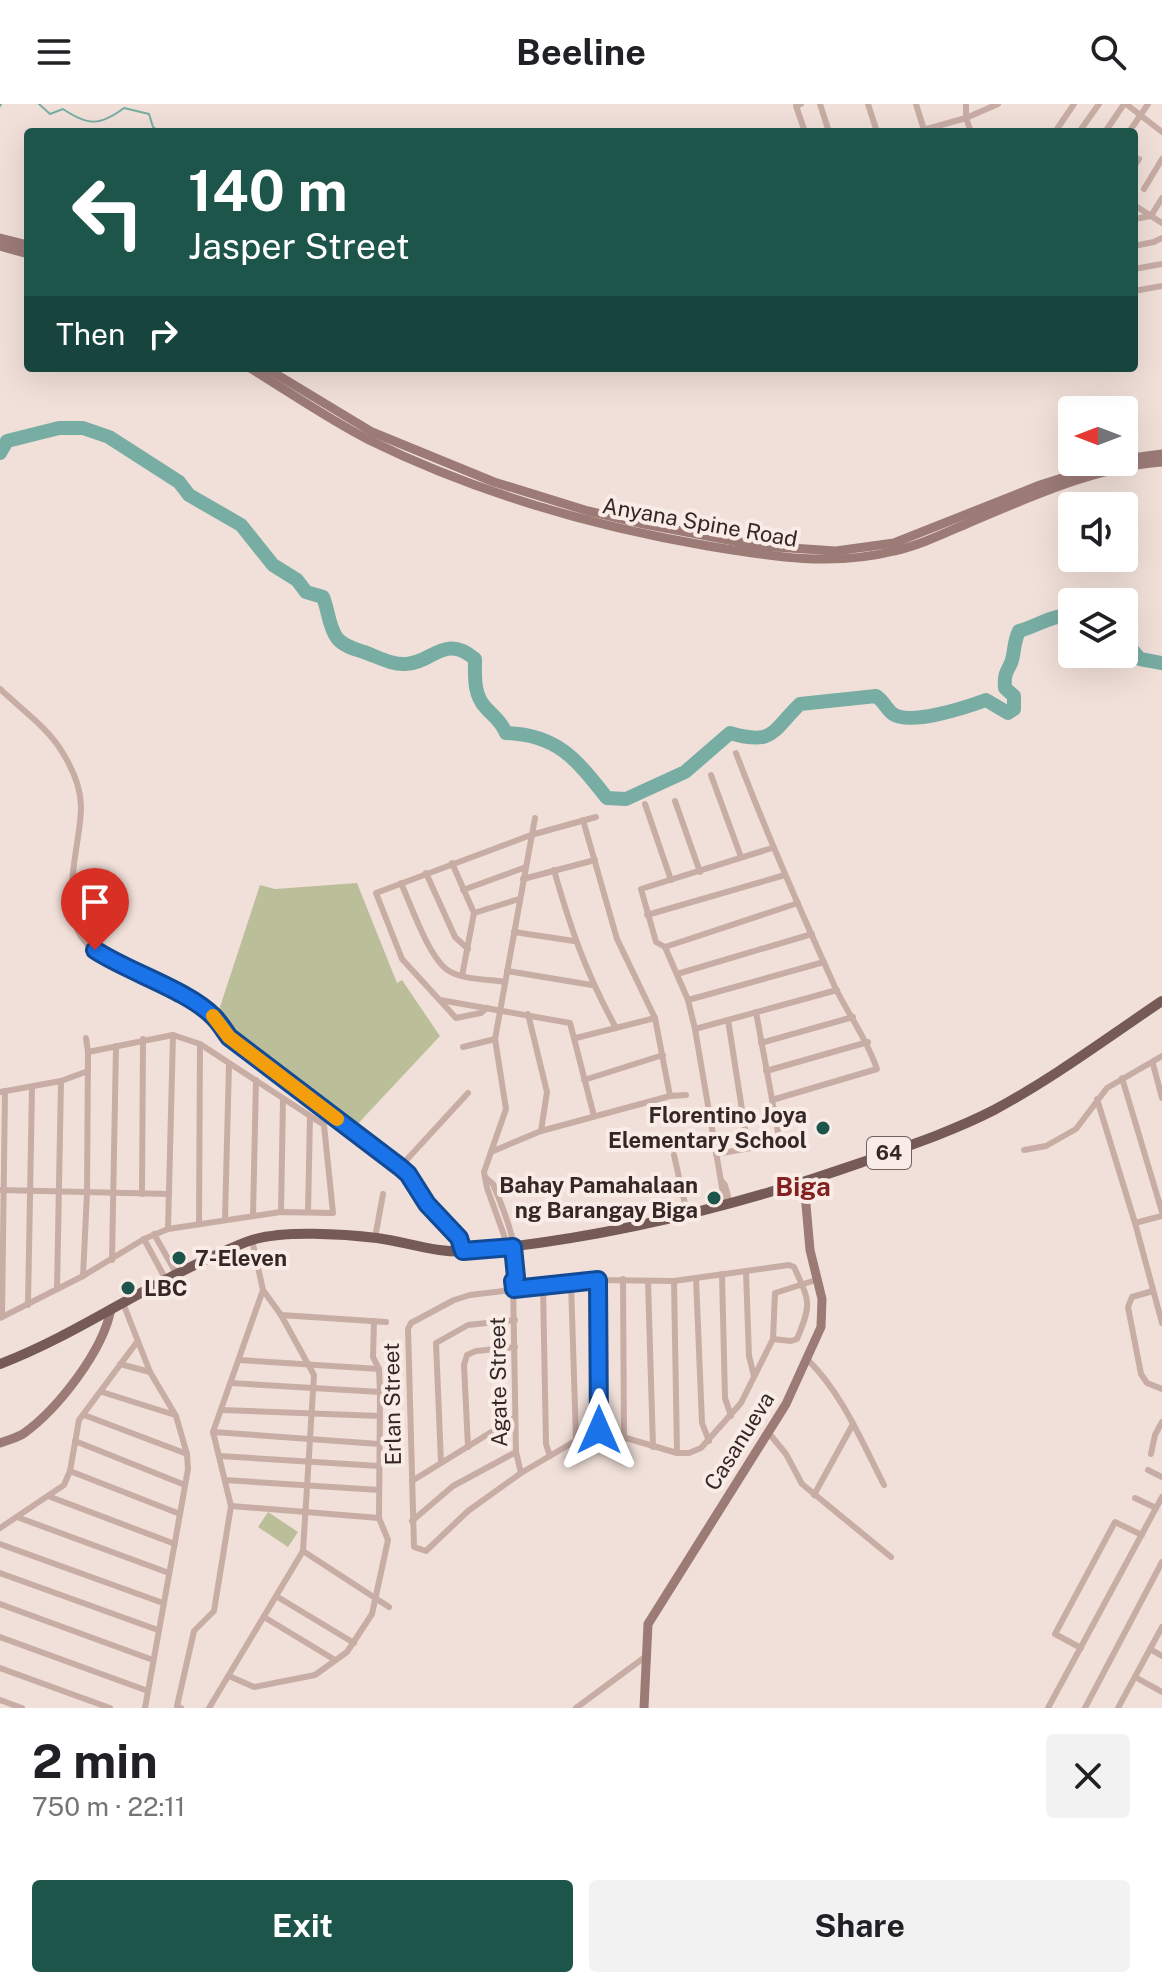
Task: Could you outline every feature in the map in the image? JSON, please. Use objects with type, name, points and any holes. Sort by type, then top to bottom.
[{"type":"main road","points":[[0,238],[24,244]]},
{"type":"main road","points":[[0,246],[24,253]]},
{"type":"main road","name":"Anyana Spine Road","points":[[257,372],[366,438],[491,491],[588,520],[771,556],[836,559],[896,551],[1042,492],[1136,464],[1162,462]]},
{"type":"main road","name":"Anyana Spine Road","points":[[273,372],[372,432],[494,482],[644,524],[760,546],[836,551],[894,543],[1068,476]]},
{"type":"main road","points":[[1138,457],[1162,454]]},
{"type":"main road","name":"64","points":[[0,1364],[33,1352],[170,1275],[252,1240],[279,1234],[375,1238],[440,1250],[510,1247],[633,1226],[804,1182],[943,1133],[996,1109],[1162,1001]]},
{"type":"main road","name":"Casanueva","points":[[644,1708],[648,1624],[786,1404],[821,1327],[823,1312],[810,1250],[804,1182]]},
{"type":"main road","points":[[0,1443],[20,1436],[45,1416],[69,1388],[106,1331],[111,1309]]},
{"type":"street","points":[[820,104],[828,128]]},
{"type":"street","points":[[868,104],[876,128]]},
{"type":"street","points":[[916,104],[923,128]]},
{"type":"street","points":[[966,104],[970,128]]},
{"type":"street","points":[[931,128],[998,104]]},
{"type":"street","points":[[1058,128],[1074,104]]},
{"type":"street","points":[[1082,128],[1099,104]]},
{"type":"street","points":[[1108,128],[1125,104],[1161,129]]},
{"type":"street","points":[[1132,128],[1148,104]]},
{"type":"street","points":[[798,105],[804,128]]},
{"type":"street","points":[[1144,189],[1162,159]]},
{"type":"street","points":[[1138,218],[1151,216],[1162,198]]},
{"type":"street","points":[[1138,208],[1162,223]]},
{"type":"street","points":[[1138,245],[1162,238]]},
{"type":"street","points":[[1138,268],[1162,264]]},
{"type":"street","points":[[1138,290],[1162,286]]},
{"type":"street","points":[[0,689],[55,741],[75,779],[81,804],[72,880],[73,908],[77,928],[84,940],[115,963],[200,1006],[213,1016],[229,1037],[400,1167],[427,1204],[459,1238],[463,1251]]},
{"type":"street","points":[[736,753],[772,848],[837,990],[868,1042],[877,1069],[772,1100]]},
{"type":"street","points":[[711,775],[741,857]]},
{"type":"street","points":[[675,801],[700,872]]},
{"type":"street","points":[[645,804],[671,880]]},
{"type":"street","points":[[487,1008],[481,1013],[456,1018],[402,959],[376,893],[531,835],[596,817]]},
{"type":"street","points":[[491,1152],[507,1104],[495,1039],[535,818]]},
{"type":"street","points":[[583,820],[617,939],[655,1018],[670,1096]]},
{"type":"street","points":[[728,1204],[688,1000],[665,947],[656,942],[641,889],[772,848]]},
{"type":"street","points":[[523,879],[595,860]]},
{"type":"street","points":[[452,863],[474,913],[462,976]]},
{"type":"street","points":[[463,890],[526,867]]},
{"type":"street","points":[[554,870],[574,941],[592,985],[616,1028]]},
{"type":"street","points":[[426,873],[455,937],[468,949]]},
{"type":"street","points":[[647,915],[785,875]]},
{"type":"street","points":[[401,883],[438,961],[449,971],[462,976],[505,982]]},
{"type":"street","points":[[474,913],[519,899]]},
{"type":"street","points":[[665,947],[798,903]]},
{"type":"street","points":[[514,932],[574,941]]},
{"type":"street","points":[[677,974],[812,934]]},
{"type":"street","points":[[688,1000],[824,962]]},
{"type":"street","points":[[507,971],[592,985]]},
{"type":"street","points":[[695,1029],[837,990]]},
{"type":"street","points":[[440,1000],[570,1023],[594,1116]]},
{"type":"street","points":[[716,1154],[780,1143],[756,1012]]},
{"type":"street","points":[[528,1014],[547,1092],[541,1131]]},
{"type":"street","points":[[761,1043],[853,1017]]},
{"type":"street","points":[[576,1038],[655,1018]]},
{"type":"street","points":[[728,1020],[748,1148]]},
{"type":"street","points":[[168,1229],[173,1035]]},
{"type":"street","points":[[88,1052],[173,1035],[200,1044],[256,1080],[324,1125],[333,1213],[281,1212],[168,1229],[1,1317],[3,1092],[61,1081],[88,1071]]},
{"type":"street","points":[[83,1276],[87,1193],[86,1038]]},
{"type":"street","points":[[142,1194],[143,1039]]},
{"type":"street","points":[[463,1047],[495,1039]]},
{"type":"street","points":[[766,1071],[868,1042]]},
{"type":"street","points":[[199,1224],[200,1044]]},
{"type":"street","points":[[112,1260],[116,1046]]},
{"type":"street","points":[[584,1080],[663,1055]]},
{"type":"street","points":[[1024,1150],[1039,1149],[1076,1129],[1107,1088],[1162,1056]]},
{"type":"street","points":[[225,1219],[229,1064]]},
{"type":"street","points":[[1153,1064],[1162,1098]]},
{"type":"street","points":[[1122,1078],[1162,1214],[1135,1223]]},
{"type":"street","points":[[253,1216],[256,1080]]},
{"type":"street","points":[[57,1289],[61,1081]]},
{"type":"street","points":[[28,1305],[32,1087]]},
{"type":"street","points":[[400,1167],[468,1093]]},
{"type":"street","points":[[491,1152],[541,1131],[670,1096],[686,1095]]},
{"type":"street","points":[[281,1212],[283,1099]]},
{"type":"street","points":[[1097,1099],[1162,1323]]},
{"type":"street","points":[[308,1212],[310,1116]]},
{"type":"street","name":"Agate Street","points":[[491,1152],[484,1172],[502,1205],[516,1277],[513,1281],[514,1418],[521,1473]]},
{"type":"street","points":[[674,1155],[687,1213]]},
{"type":"street","points":[[2,1190],[169,1194]]},
{"type":"street","points":[[375,1238],[383,1194]]},
{"type":"street","points":[[154,1234],[170,1275]]},
{"type":"street","points":[[144,1239],[170,1275]]},
{"type":"street","points":[[209,1708],[303,1551],[314,1375],[281,1315],[263,1290],[252,1240]]},
{"type":"street","points":[[514,1289],[598,1280],[674,1281],[789,1265],[794,1267],[802,1284],[809,1311],[797,1339],[773,1339]]},
{"type":"street","points":[[746,1272],[749,1356],[754,1376]]},
{"type":"street","points":[[722,1274],[725,1398],[731,1416]]},
{"type":"street","points":[[696,1278],[702,1423],[709,1441]]},
{"type":"street","points":[[623,1279],[624,1439]]},
{"type":"street","points":[[598,1280],[599,1430]]},
{"type":"street","points":[[521,1473],[576,1439],[599,1430],[677,1453],[689,1453],[709,1441],[741,1403],[773,1339],[775,1293],[816,1280]]},
{"type":"street","points":[[674,1281],[677,1453]]},
{"type":"street","points":[[648,1282],[653,1447]]},
{"type":"street","points":[[571,1283],[576,1439]]},
{"type":"street","points":[[543,1286],[546,1444],[550,1456]]},
{"type":"street","name":"Erlan Street","points":[[514,1289],[454,1300],[409,1326],[414,1547],[426,1551],[468,1511],[521,1473]]},
{"type":"street","points":[[181,1708],[177,1706],[194,1631],[214,1611],[231,1506],[213,1432],[263,1290]]},
{"type":"street","points":[[1153,1291],[1132,1297],[1128,1307],[1141,1374],[1147,1383],[1162,1389]]},
{"type":"street","points":[[123,1303],[150,1372],[176,1416],[187,1454],[185,1485],[145,1708]]},
{"type":"street","points":[[281,1315],[386,1322]]},
{"type":"street","points":[[441,1463],[436,1343],[468,1325],[515,1320]]},
{"type":"street","points":[[229,1676],[254,1687],[311,1676],[347,1652],[369,1621],[388,1540],[379,1518],[380,1392],[379,1369],[373,1357],[374,1321]]},
{"type":"street","points":[[0,1528],[64,1485],[70,1471],[79,1420],[137,1342]]},
{"type":"street","points":[[468,1447],[464,1365],[467,1355],[476,1351],[515,1347]]},
{"type":"street","points":[[807,1359],[822,1373],[853,1424],[884,1485]]},
{"type":"street","points":[[239,1360],[379,1369]]},
{"type":"street","points":[[120,1364],[150,1372]]},
{"type":"street","points":[[231,1383],[380,1392]]},
{"type":"street","points":[[102,1392],[176,1416]]},
{"type":"street","points":[[221,1410],[380,1416]]},
{"type":"street","points":[[84,1415],[187,1454]]},
{"type":"street","points":[[412,1481],[514,1418]]},
{"type":"street","points":[[1151,1454],[1162,1422]]},
{"type":"street","points":[[814,1495],[853,1424]]},
{"type":"street","points":[[213,1432],[379,1444]]},
{"type":"street","points":[[768,1432],[786,1454],[802,1484],[891,1557]]},
{"type":"street","points":[[75,1441],[185,1485]]},
{"type":"street","points":[[412,1521],[453,1486],[516,1452]]},
{"type":"street","points":[[220,1456],[379,1466]]},
{"type":"street","points":[[1148,1470],[1162,1477]]},
{"type":"street","points":[[70,1471],[180,1514]]},
{"type":"street","points":[[225,1480],[379,1490]]},
{"type":"street","points":[[48,1496],[175,1544]]},
{"type":"street","points":[[1048,1708],[1162,1497]]},
{"type":"street","points":[[1135,1498],[1156,1508]]},
{"type":"street","points":[[231,1506],[379,1518]]},
{"type":"street","points":[[17,1517],[169,1573]]},
{"type":"street","points":[[1081,1648],[1055,1634],[1107,1536],[1115,1522],[1142,1535]]},
{"type":"street","points":[[0,1544],[163,1603]]},
{"type":"street","points":[[303,1551],[389,1607]]},
{"type":"street","points":[[1085,1708],[1162,1562]]},
{"type":"street","points":[[0,1573],[158,1630]]},
{"type":"street","points":[[276,1596],[354,1643]]},
{"type":"street","points":[[0,1604],[153,1660]]},
{"type":"street","points":[[264,1617],[335,1660]]},
{"type":"street","points":[[1118,1708],[1162,1627]]},
{"type":"street","points":[[0,1637],[148,1691]]},
{"type":"street","points":[[1150,1649],[1162,1656]]},
{"type":"street","points":[[576,1708],[645,1657]]},
{"type":"street","points":[[0,1668],[110,1708]]},
{"type":"street","points":[[1135,1677],[1162,1692]]},
{"type":"street","points":[[0,1700],[22,1708]]},
{"type":"green space","points":[[357,883],[397,983],[402,980],[440,1036],[353,1129],[232,1037],[217,1016],[260,885],[275,889]]},
{"type":"green space","points":[[268,1512],[298,1532],[288,1547],[258,1527]]},
{"type":"waterway","points":[[39,104],[50,114],[63,109],[80,119],[94,122],[124,108],[149,114],[154,128]]},
{"type":"waterway","points":[[0,453],[7,441],[59,428],[83,428],[109,437],[179,482],[189,495],[241,525],[273,565],[297,580],[306,592],[323,597],[332,629],[342,643],[401,664],[415,662],[447,649],[464,652],[475,659],[479,697],[506,733],[553,744],[575,761],[607,798],[626,799],[685,772],[730,733],[756,738],[771,734],[800,704],[876,696],[893,714],[912,718],[939,714],[986,700],[1008,713],[1014,709],[1014,696],[1005,688],[1005,677],[1019,631],[1058,617]]},
{"type":"waterway","points":[[1138,657],[1162,663]]},
{"type":"slow traffic","points":[[213,1016],[229,1037],[337,1119]]},
{"type":"place","name":"Florentino Joya Elementary School","points":[[823,1128]]},
{"type":"place","name":"Bahay Pamahalaan ng Barangay Biga","points":[[714,1198]]},
{"type":"place","name":"7-Eleven","points":[[179,1258]]},
{"type":"place","name":"LBC","points":[[128,1288]]},
{"type":"district","name":"Biga","points":[[803,1186]]},
{"type":"route","points":[[95,950],[200,1006],[213,1016],[229,1037],[400,1167],[413,1181],[420,1196],[459,1238],[463,1251],[513,1247],[514,1289],[598,1280],[599,1430]]}]
